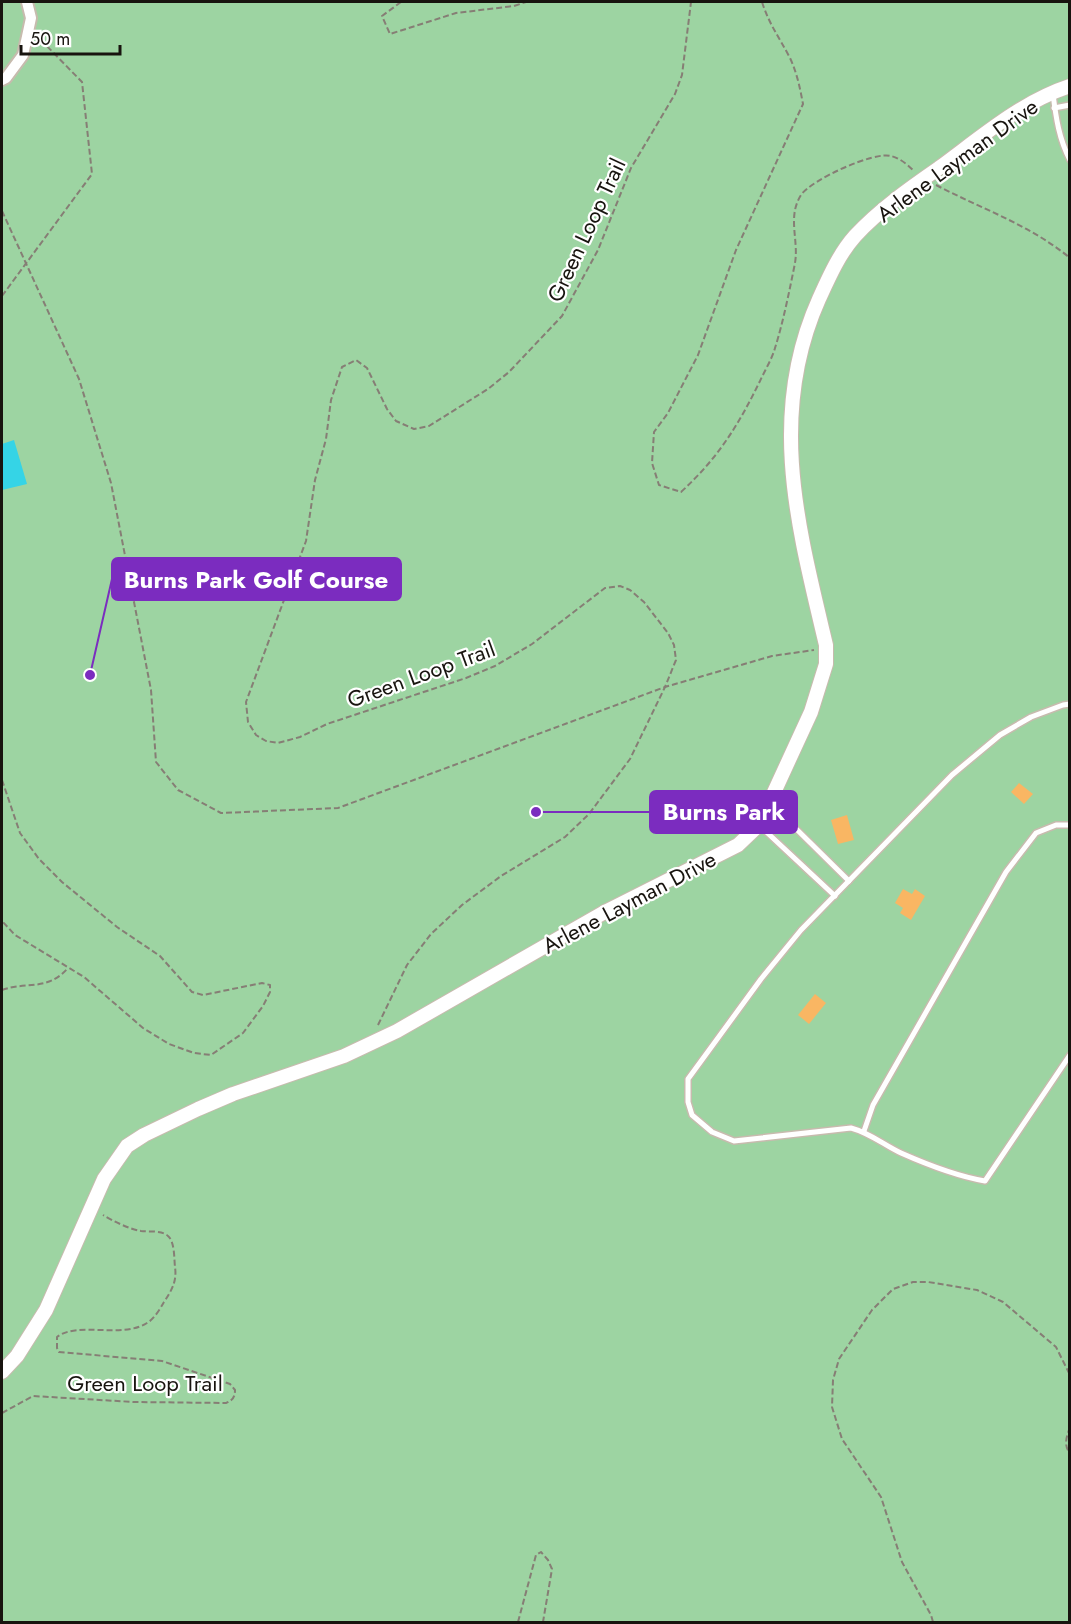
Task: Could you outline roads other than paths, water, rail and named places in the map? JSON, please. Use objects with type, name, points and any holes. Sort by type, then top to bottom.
[{"type":"street","points":[[2,80],[23,55],[31,18],[27,2]]},
{"type":"street","name":"Arlene Layman Drive","points":[[2,1372],[17,1356],[46,1310],[104,1179],[127,1146],[144,1134],[216,1101],[344,1056],[397,1031],[603,913],[738,845],[759,825],[811,712],[826,663],[826,648],[794,500],[790,423],[799,356],[808,324],[840,255],[866,225],[923,178],[1028,105],[1070,86]]},
{"type":"lane","points":[[1052,93],[1062,144],[1070,160]]},
{"type":"lane","points":[[1054,108],[1070,105]]},
{"type":"lane","points":[[1070,704],[1031,717],[1000,735],[952,775],[801,930],[688,1078],[688,1102],[692,1115],[712,1132],[734,1141],[851,1128],[864,1131],[900,1152],[930,1165],[961,1177],[985,1181],[1070,1055]]},
{"type":"lane","points":[[770,803],[849,881]]},
{"type":"lane","points":[[759,825],[835,896]]},
{"type":"lane","points":[[864,1131],[873,1105],[1006,872],[1036,833],[1056,825],[1070,825]]},
{"type":"water","points":[[14,440],[27,484],[2,490],[2,444]]},
{"type":"place","name":"Burns Park Golf Course","points":[[90,675]]},
{"type":"place","name":"Burns Park","points":[[536,812]]}]
